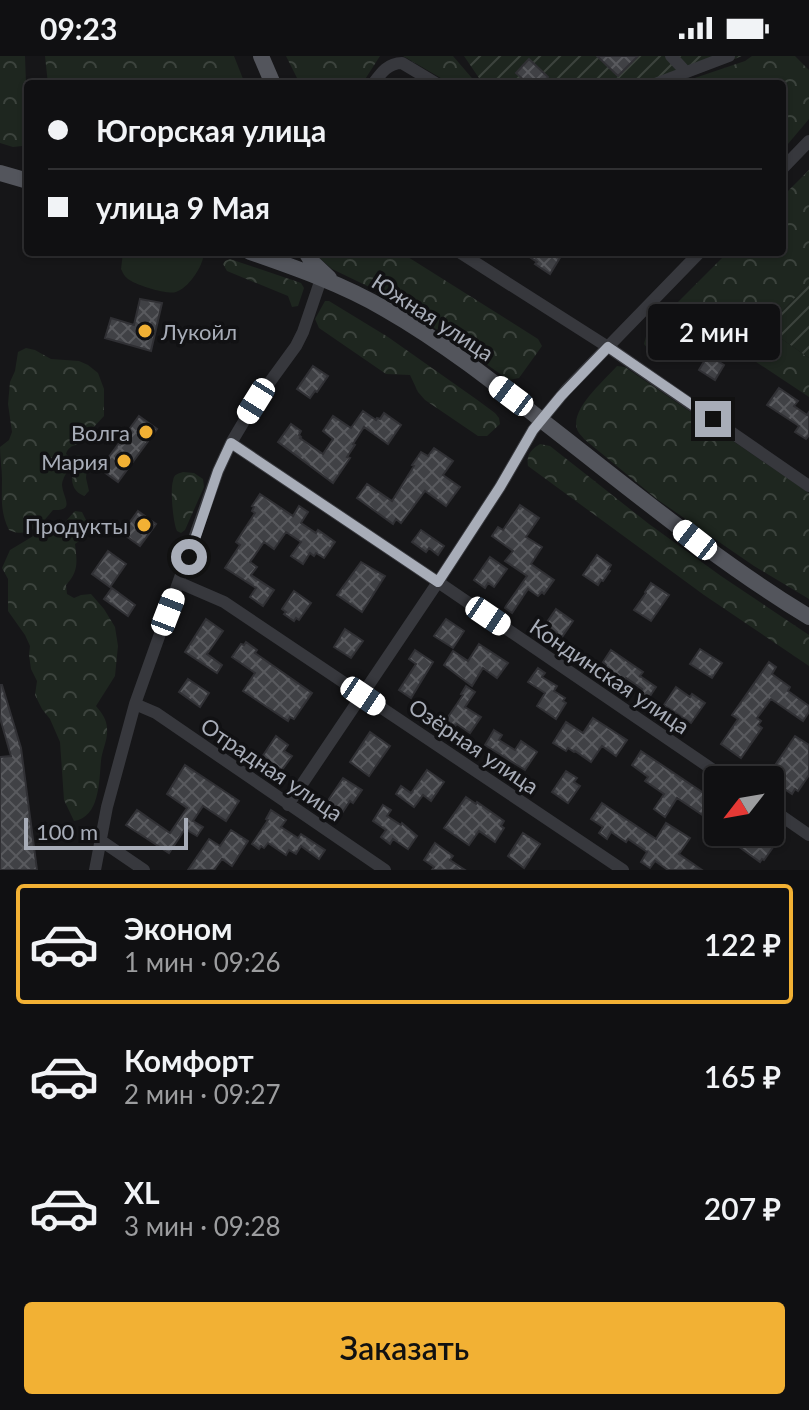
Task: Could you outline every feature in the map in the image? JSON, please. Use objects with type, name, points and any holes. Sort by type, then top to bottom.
[{"type":"main road","points":[[261,56],[271,80]]},
{"type":"main road","points":[[0,173],[24,180]]},
{"type":"main road","points":[[308,256],[340,286]]},
{"type":"main road","name":"Южная улица","points":[[278,257],[384,308],[420,330],[721,559],[809,617]]},
{"type":"street","points":[[671,56],[686,72]]},
{"type":"street","points":[[665,80],[729,56]]},
{"type":"street","points":[[376,80],[383,70],[397,62],[430,80]]},
{"type":"street","points":[[786,165],[809,141]]},
{"type":"street","points":[[465,256],[608,347],[809,486]]},
{"type":"street","points":[[288,805],[438,582],[541,420],[695,256]]},
{"type":"street","points":[[95,870],[107,807],[135,704],[218,471],[256,401],[296,346],[321,279]]},
{"type":"street","name":"Кондинская улица","points":[[231,443],[707,766]]},
{"type":"street","name":"Озёрная улица","points":[[180,583],[224,602],[623,870]]},
{"type":"street","name":"Отрадная улица","points":[[135,704],[156,713],[385,870]]},
{"type":"street","points":[[784,818],[809,835]]},
{"type":"street","points":[[100,840],[144,870]]},
{"type":"green space","points":[[0,56],[25,56],[24,144],[13,147],[0,143]]},
{"type":"green space","points":[[45,56],[234,56],[243,80],[48,80]]},
{"type":"green space","points":[[286,56],[380,56],[365,80],[298,80]]},
{"type":"green space","points":[[403,56],[453,56],[474,80],[444,80]]},
{"type":"green space","points":[[464,56],[742,56],[682,80],[480,80]]},
{"type":"green space","points":[[752,56],[795,56],[809,70],[809,119],[786,146],[786,80],[689,80]]},
{"type":"green space","points":[[809,170],[809,283],[766,328],[809,358],[809,397],[690,318],[662,345],[649,350],[644,344],[647,333],[724,256],[786,256],[786,193]]},
{"type":"green space","points":[[123,256],[203,256],[191,281],[172,293],[144,287],[127,278],[121,269]]},
{"type":"green space","points":[[317,256],[406,256],[538,339],[542,346],[519,378],[509,380],[390,297],[332,269]]},
{"type":"green space","points":[[230,259],[301,283],[304,288],[298,306],[292,307],[288,296],[227,271],[223,264]]},
{"type":"green space","points":[[809,283],[809,358],[766,328]]},
{"type":"green space","points":[[325,301],[388,337],[495,413],[500,424],[487,436],[478,436],[425,400],[410,375],[386,374],[319,328],[315,319]]},
{"type":"green space","points":[[26,348],[51,359],[79,361],[98,373],[104,389],[104,416],[92,429],[86,442],[72,447],[66,454],[70,457],[80,455],[87,466],[89,491],[84,496],[76,490],[72,483],[71,465],[62,483],[66,506],[53,510],[39,525],[22,533],[9,530],[4,517],[0,447],[9,440],[12,432],[8,404],[10,382],[18,352]]},
{"type":"green space","points":[[617,366],[625,367],[809,493],[809,599],[754,566],[658,500],[584,439],[576,421],[583,404]]},
{"type":"green space","points":[[540,444],[550,446],[649,524],[809,635],[809,666],[704,595],[528,466],[530,453]]},
{"type":"green space","points":[[183,472],[194,473],[203,479],[204,487],[181,533],[177,531],[173,514],[172,485],[174,477]]},
{"type":"green space","points":[[75,511],[82,512],[87,522],[86,536],[75,544],[76,566],[66,585],[67,594],[74,598],[91,594],[115,627],[118,646],[115,676],[96,706],[105,720],[107,733],[96,797],[89,813],[74,821],[64,800],[60,742],[35,695],[37,681],[31,669],[30,646],[8,611],[8,579],[2,568],[10,550],[65,522]]},
{"type":"building","points":[[597,56],[638,56],[618,76]]},
{"type":"building","points":[[529,59],[548,77],[545,80],[524,80],[516,73]]},
{"type":"building","points":[[528,256],[561,256],[550,274],[535,264],[537,262]]},
{"type":"building","points":[[140,299],[162,303],[151,351],[105,338],[111,318],[134,325]]},
{"type":"building","points":[[708,355],[724,365],[715,380],[699,370]]},
{"type":"building","points":[[313,366],[328,376],[310,398],[297,389]]},
{"type":"building","points":[[779,388],[798,401],[794,406],[807,415],[809,412],[809,435],[806,439],[795,432],[799,426],[767,405]]},
{"type":"building","points":[[363,411],[376,420],[384,413],[401,425],[388,444],[364,427],[347,457],[350,458],[333,483],[278,442],[291,424],[301,431],[300,438],[323,454],[333,439],[323,431],[333,416],[351,428]]},
{"type":"building","points":[[139,416],[157,429],[118,482],[100,469]]},
{"type":"building","points":[[434,448],[453,461],[443,475],[460,487],[446,506],[425,491],[401,523],[396,519],[393,524],[357,498],[367,484],[392,501],[421,452],[428,456]]},
{"type":"building","points":[[260,494],[293,516],[299,506],[308,512],[301,523],[335,542],[324,558],[310,553],[303,564],[291,556],[301,542],[286,532],[274,549],[264,542],[250,562],[257,567],[251,575],[274,590],[263,606],[250,597],[256,588],[225,568],[240,545],[236,542],[255,513],[252,506]]},
{"type":"building","points":[[520,505],[539,518],[526,537],[542,547],[531,564],[554,580],[544,594],[542,592],[538,596],[528,589],[512,613],[505,608],[527,576],[505,561],[513,551],[492,536],[498,527],[503,530]]},
{"type":"building","points":[[138,511],[156,524],[140,546],[122,533]]},
{"type":"building","points":[[421,530],[444,546],[438,555],[429,548],[426,552],[412,542]]},
{"type":"building","points":[[108,551],[126,564],[110,587],[92,574]]},
{"type":"building","points":[[597,555],[611,565],[610,571],[598,585],[583,575]]},
{"type":"building","points":[[490,557],[507,569],[494,587],[488,583],[485,588],[474,580]]},
{"type":"building","points":[[361,562],[385,576],[362,612],[337,595]]},
{"type":"building","points":[[651,583],[669,595],[651,621],[634,610]]},
{"type":"building","points":[[112,588],[135,605],[128,616],[104,599]]},
{"type":"building","points":[[294,591],[311,603],[299,620],[296,618],[294,621],[282,609]]},
{"type":"building","points":[[556,609],[573,621],[562,637],[545,625]]},
{"type":"building","points":[[206,619],[223,631],[207,654],[222,665],[217,673],[185,652]]},
{"type":"building","points":[[446,619],[464,631],[453,648],[434,636]]},
{"type":"building","points":[[345,629],[363,641],[351,658],[334,647]]},
{"type":"building","points":[[246,642],[257,650],[255,653],[312,693],[294,719],[290,717],[288,721],[243,691],[255,673],[232,657]]},
{"type":"building","points":[[479,644],[508,663],[497,678],[483,668],[472,686],[444,665],[453,651],[468,661]]},
{"type":"building","points":[[700,649],[722,663],[712,678],[690,664]]},
{"type":"building","points":[[415,650],[433,662],[411,698],[399,690],[416,664],[409,659]]},
{"type":"building","points":[[611,650],[643,672],[640,676],[656,687],[646,702],[638,696],[642,689],[604,667],[603,662]]},
{"type":"building","points":[[769,662],[776,667],[772,674],[809,706],[809,712],[803,721],[771,699],[757,718],[762,728],[741,758],[721,744],[738,719],[732,715]]},
{"type":"building","points":[[538,668],[545,673],[542,677],[557,686],[554,691],[565,698],[563,701],[566,703],[556,719],[537,706],[545,693],[528,682]]},
{"type":"building","points":[[188,679],[209,693],[200,707],[179,692]]},
{"type":"building","points":[[0,685],[21,748],[37,870],[0,870],[0,757],[11,756],[0,718]]},
{"type":"building","points":[[466,686],[475,692],[465,707],[481,717],[470,733],[446,720]]},
{"type":"building","points":[[676,687],[705,703],[691,723],[664,705]]},
{"type":"building","points":[[593,718],[627,740],[616,756],[602,746],[591,762],[575,751],[568,748],[566,751],[553,743],[566,722],[583,733]]},
{"type":"building","points":[[494,730],[502,735],[499,740],[515,750],[521,741],[537,752],[525,770],[485,745]]},
{"type":"building","points":[[370,732],[390,746],[369,776],[350,762]]},
{"type":"building","points":[[276,736],[288,745],[284,751],[292,756],[282,770],[262,757]]},
{"type":"building","points":[[795,736],[809,745],[809,775],[798,791],[795,789],[792,794],[784,789],[784,766],[775,766]]},
{"type":"building","points":[[641,751],[704,793],[704,816],[677,798],[665,817],[654,809],[664,794],[645,781],[648,777],[632,765]]},
{"type":"building","points":[[185,765],[239,801],[226,821],[203,806],[193,821],[203,827],[197,836],[185,829],[169,853],[126,825],[137,810],[170,833],[187,808],[167,794]]},
{"type":"building","points":[[427,770],[444,782],[431,801],[423,795],[414,807],[396,794],[401,786],[411,793]]},
{"type":"building","points":[[566,771],[577,778],[574,782],[580,786],[568,803],[552,792]]},
{"type":"building","points":[[343,778],[362,790],[342,813],[327,802]]},
{"type":"building","points":[[466,797],[504,821],[501,826],[504,828],[495,842],[479,831],[469,845],[444,828]]},
{"type":"building","points":[[602,803],[656,839],[666,823],[690,838],[679,854],[702,870],[668,870],[655,861],[650,868],[641,862],[647,852],[611,832],[607,839],[599,833],[603,827],[591,819]]},
{"type":"building","points":[[383,805],[391,810],[387,816],[402,823],[417,836],[408,849],[393,839],[390,844],[381,837],[386,830],[373,821]]},
{"type":"building","points":[[271,810],[286,820],[281,827],[298,838],[301,834],[325,850],[319,859],[301,846],[296,854],[289,850],[286,855],[268,843],[259,849],[252,844]]},
{"type":"building","points":[[231,830],[248,841],[232,866],[222,859],[214,870],[188,870],[209,839],[220,846]]},
{"type":"building","points":[[523,833],[540,844],[524,868],[508,856]]},
{"type":"building","points":[[435,843],[453,856],[450,860],[465,870],[432,870],[434,867],[424,860]]},
{"type":"building","points":[[738,846],[774,846],[760,862]]},
{"type":"place","name":"Лукойл","points":[[145,331]]},
{"type":"place","name":"Волга","points":[[146,432]]},
{"type":"place","name":"Мария","points":[[124,461]]},
{"type":"place","name":"Продукты","points":[[144,525]]},
{"type":"route","points":[[189,557],[218,471],[231,443],[438,582],[533,430],[608,347],[713,419]]}]
